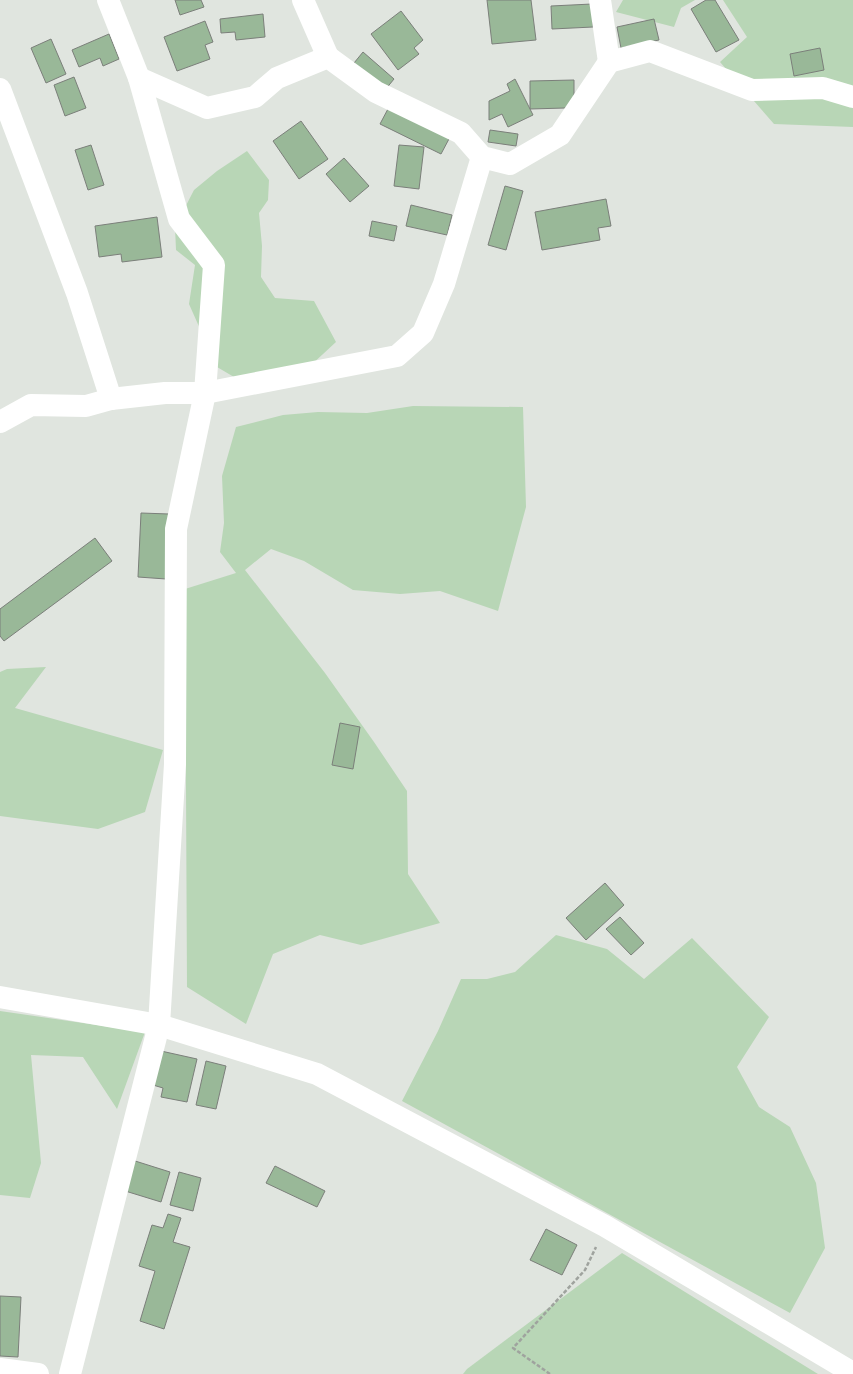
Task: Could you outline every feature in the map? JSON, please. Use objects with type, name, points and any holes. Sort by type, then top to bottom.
[{"type":"street","points":[[70,1374],[158,1025],[175,764],[176,529],[205,393],[214,265],[179,219],[139,78],[108,0]]},
{"type":"street","points":[[303,0],[328,56],[376,92],[461,133],[482,156],[510,164],[560,135],[609,62],[650,51],[752,90],[823,88],[853,97]]},
{"type":"street","points":[[600,0],[609,62]]},
{"type":"street","points":[[139,78],[207,108],[255,97],[277,78],[328,56]]},
{"type":"street","points":[[0,89],[77,293],[111,399]]},
{"type":"street","points":[[0,422],[31,405],[86,406],[111,399],[165,393],[205,393],[397,356],[423,333],[444,284],[482,156]]},
{"type":"street","points":[[0,997],[158,1025],[317,1074],[605,1226],[853,1373]]},
{"type":"street","points":[[0,1369],[38,1374]]},
{"type":"path","points":[[550,1374],[513,1348],[585,1270],[605,1226]]},
{"type":"green space","points":[[623,0],[695,0],[681,8],[674,27],[616,12]]},
{"type":"green space","points":[[723,0],[853,0],[853,127],[774,124],[720,62],[747,37]]},
{"type":"green space","points":[[247,151],[269,180],[268,200],[259,213],[262,246],[261,277],[275,298],[314,301],[336,342],[309,367],[234,377],[217,367],[189,304],[195,265],[176,250],[175,227],[194,190],[217,171]]},
{"type":"green space","points":[[413,406],[523,407],[526,507],[498,611],[440,591],[400,594],[353,590],[304,561],[271,549],[245,570],[325,673],[407,791],[408,874],[440,923],[361,945],[320,935],[273,954],[246,1024],[187,987],[185,589],[236,573],[220,552],[224,523],[222,476],[236,427],[283,415],[318,412],[367,413]]},
{"type":"green space","points":[[46,667],[15,708],[163,750],[145,812],[98,829],[0,816],[0,672],[7,669]]},
{"type":"green space","points":[[556,935],[607,949],[644,979],[692,938],[769,1017],[737,1067],[759,1107],[790,1127],[816,1183],[825,1248],[790,1313],[402,1101],[438,1031],[461,979],[487,979],[515,972]]},
{"type":"green space","points":[[0,1011],[145,1032],[117,1109],[83,1057],[31,1055],[41,1163],[30,1198],[0,1195]]},
{"type":"green space","points":[[622,1253],[818,1374],[463,1374],[467,1369]]},
{"type":"building","points":[[175,0],[201,0],[204,7],[180,15]]},
{"type":"building","points":[[487,0],[531,0],[536,40],[492,44]]},
{"type":"building","points":[[706,0],[715,0],[739,40],[716,52],[691,9]]},
{"type":"building","points":[[592,4],[593,27],[552,29],[551,6]]},
{"type":"building","points":[[401,11],[423,40],[414,48],[419,54],[398,70],[371,34]]},
{"type":"building","points":[[263,14],[265,37],[236,40],[235,32],[221,33],[220,19]]},
{"type":"building","points":[[654,19],[659,40],[621,48],[617,27]]},
{"type":"building","points":[[205,21],[213,42],[205,45],[210,59],[177,71],[164,37]]},
{"type":"building","points":[[109,34],[119,59],[103,66],[100,58],[79,67],[72,50]]},
{"type":"building","points":[[51,39],[66,74],[46,83],[31,48]]},
{"type":"building","points":[[820,48],[824,70],[794,76],[790,54]]},
{"type":"building","points":[[363,52],[394,79],[385,90],[354,63]]},
{"type":"building","points":[[74,77],[86,108],[65,116],[54,85]]},
{"type":"building","points":[[515,79],[533,115],[508,127],[502,114],[489,120],[489,101],[510,91],[507,84]]},
{"type":"building","points":[[574,80],[574,99],[565,108],[530,109],[530,81]]},
{"type":"building","points":[[389,107],[450,137],[441,154],[380,124]]},
{"type":"building","points":[[301,121],[328,159],[299,179],[273,141]]},
{"type":"building","points":[[490,130],[518,134],[516,146],[488,142]]},
{"type":"building","points":[[91,145],[104,185],[88,190],[75,150]]},
{"type":"building","points":[[399,145],[424,147],[419,189],[394,186]]},
{"type":"building","points":[[344,158],[369,186],[350,202],[326,174]]},
{"type":"building","points":[[505,186],[523,191],[506,250],[488,245]]},
{"type":"building","points":[[606,199],[611,226],[598,228],[600,240],[542,250],[535,212]]},
{"type":"building","points":[[411,205],[452,215],[447,235],[406,226]]},
{"type":"building","points":[[157,217],[162,257],[122,262],[121,254],[99,257],[95,226]]},
{"type":"building","points":[[372,221],[397,226],[394,241],[369,236]]},
{"type":"building","points":[[141,513],[169,514],[166,579],[138,577]]},
{"type":"building","points":[[95,538],[112,561],[4,641],[0,636],[0,609]]},
{"type":"building","points":[[340,723],[360,727],[353,769],[332,765]]},
{"type":"building","points":[[605,883],[624,905],[586,940],[566,918]]},
{"type":"building","points":[[620,917],[644,943],[631,955],[606,929]]},
{"type":"building","points":[[161,1051],[197,1059],[187,1102],[161,1097],[163,1088],[153,1085]]},
{"type":"building","points":[[206,1061],[226,1066],[216,1109],[196,1105]]},
{"type":"building","points":[[132,1160],[170,1172],[161,1202],[122,1190]]},
{"type":"building","points":[[275,1166],[325,1191],[317,1207],[266,1183]]},
{"type":"building","points":[[179,1172],[201,1178],[193,1211],[170,1205]]},
{"type":"building","points":[[168,1214],[181,1218],[173,1242],[190,1247],[164,1329],[140,1321],[155,1271],[139,1266],[152,1225],[163,1228]]},
{"type":"building","points":[[546,1229],[577,1245],[562,1275],[530,1260]]},
{"type":"building","points":[[0,1296],[21,1297],[18,1357],[0,1356]]}]
